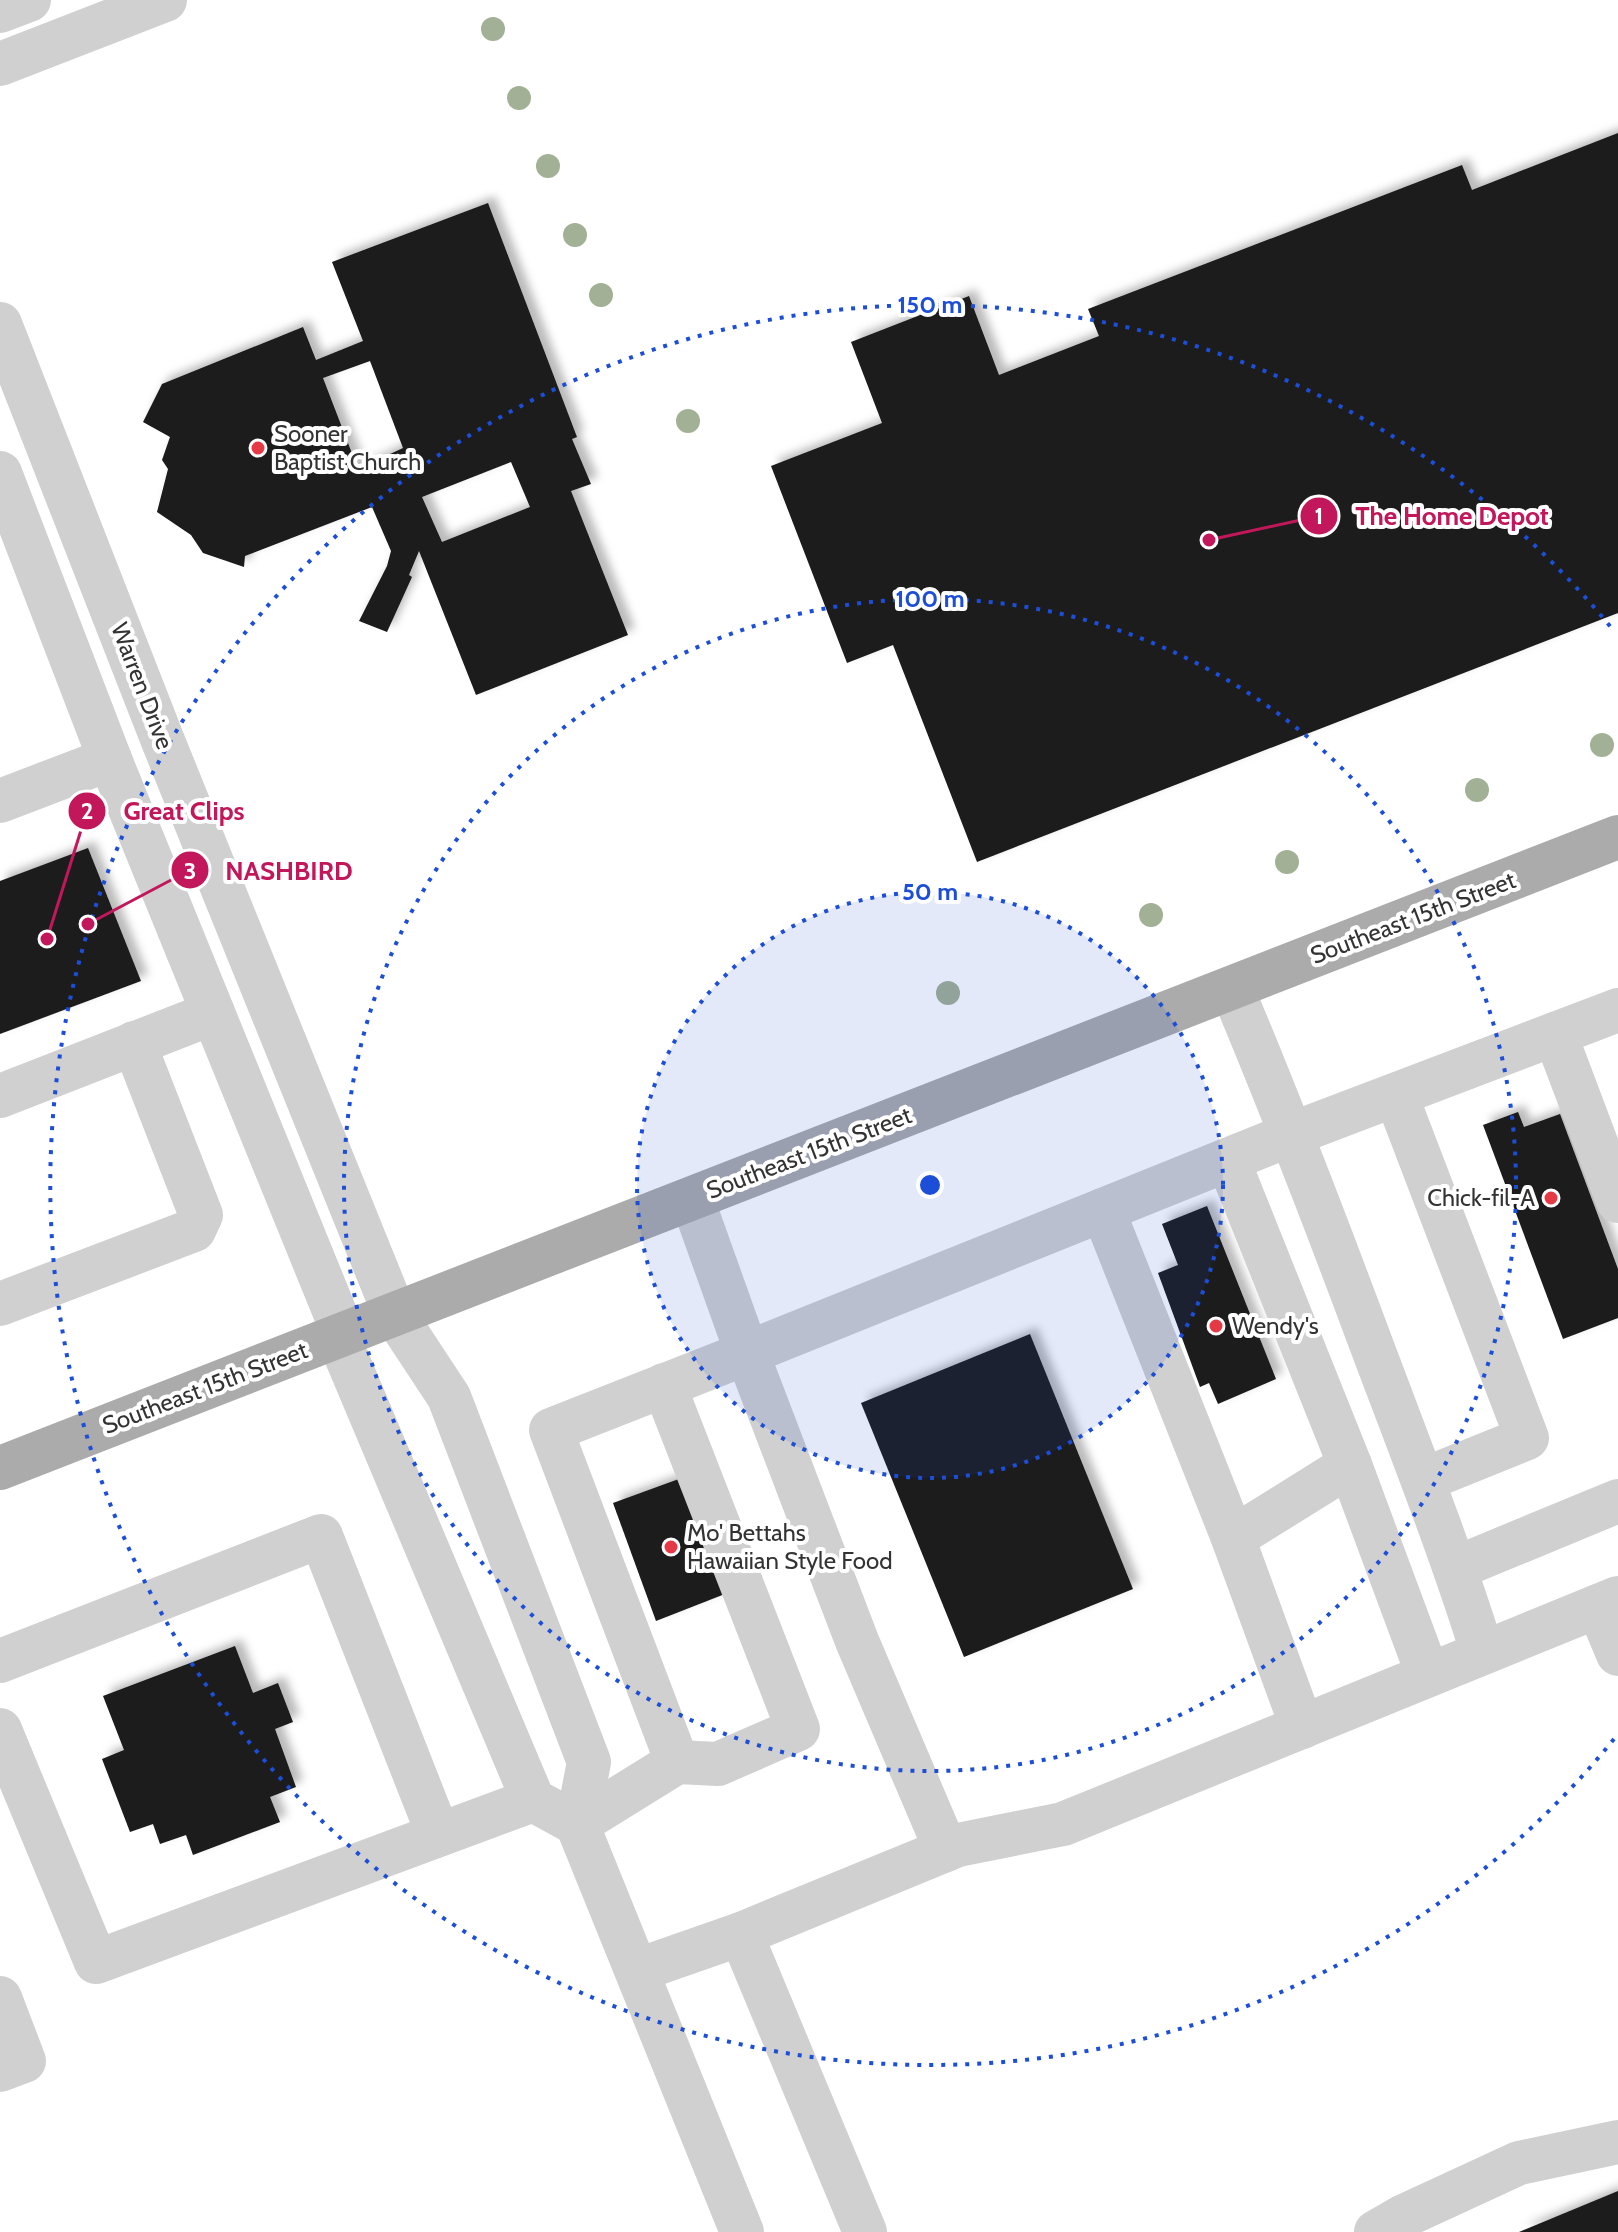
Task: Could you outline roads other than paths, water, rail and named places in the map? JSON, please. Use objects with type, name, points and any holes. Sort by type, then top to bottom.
[{"type":"main road","name":"Southeast 15th Street","points":[[0,1468],[1618,837]]},
{"type":"street","points":[[0,11],[29,0]]},
{"type":"street","points":[[0,64],[165,0]]},
{"type":"street","name":"Warren Drive","points":[[5,351],[395,1315],[449,1397],[589,1762],[577,1824]]},
{"type":"street","points":[[0,473],[341,1336],[533,1800],[577,1824],[742,2232]]},
{"type":"street","points":[[0,801],[163,741]]},
{"type":"street","points":[[1232,989],[1292,1134],[1423,1480],[1456,1568],[1482,1651]]},
{"type":"street","points":[[677,1762],[551,1430],[1292,1134],[1618,1010]]},
{"type":"street","points":[[0,1096],[213,1013]]},
{"type":"street","points":[[1555,1034],[1618,1201]]},
{"type":"street","points":[[0,1304],[194,1230],[201,1215],[134,1043]]},
{"type":"street","points":[[1396,1095],[1527,1438],[1423,1480]]},
{"type":"street","points":[[1228,1160],[1350,1465],[1428,1675]]},
{"type":"street","points":[[692,1199],[857,1641],[946,1850]]},
{"type":"street","points":[[1103,1210],[1233,1538],[1302,1727]]},
{"type":"street","points":[[577,1824],[677,1762],[718,1764],[798,1729],[664,1385]]},
{"type":"street","points":[[1233,1538],[1350,1465]]},
{"type":"street","points":[[1456,1568],[1618,1501]]},
{"type":"street","points":[[0,1661],[321,1536],[438,1834]]},
{"type":"street","points":[[638,1970],[741,1934],[958,1845],[1063,1824],[1608,1602],[1618,1654]]},
{"type":"street","points":[[0,1730],[96,1962],[533,1800]]},
{"type":"street","points":[[741,1934],[865,2232]]},
{"type":"street","points":[[0,1998],[24,2061],[0,2070]]},
{"type":"street","points":[[1376,2232],[1519,2163],[1618,2142]]},
{"type":"place","name":"Sooner Baptist Church","points":[[258,448]]},
{"type":"place","name":"The Home Depot","points":[[1209,540]]},
{"type":"place","name":"NASHBIRD","points":[[88,924]]},
{"type":"place","name":"Great Clips","points":[[47,939]]},
{"type":"place","name":"Chick-fil-A","points":[[1551,1198]]},
{"type":"place","name":"Wendy's","points":[[1216,1326]]},
{"type":"place","name":"Mo' Bettahs Hawaiian Style Food","points":[[671,1547]]}]
